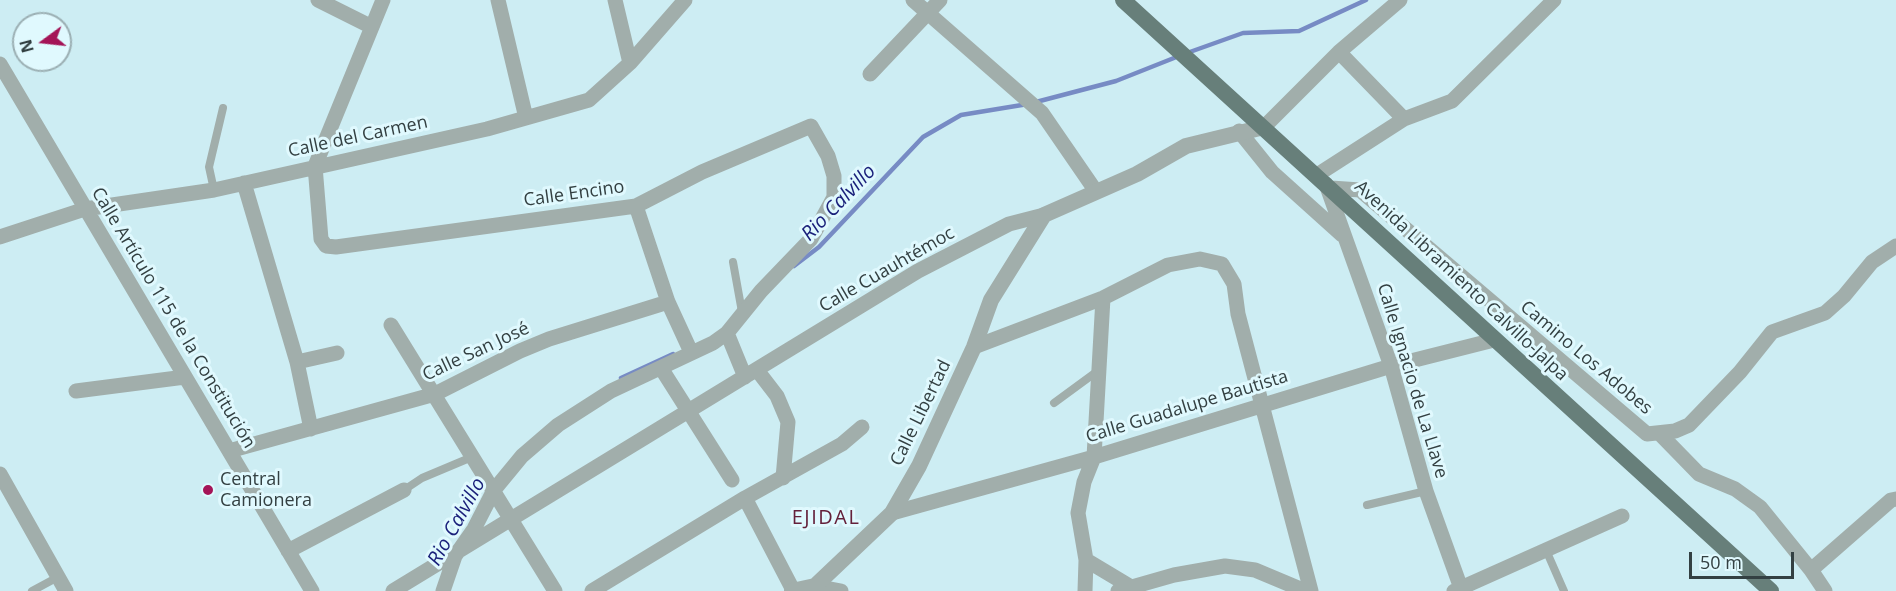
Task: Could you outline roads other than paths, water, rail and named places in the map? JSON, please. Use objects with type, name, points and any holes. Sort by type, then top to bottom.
[{"type":"main road","name":"Avenida Libramiento Calvillo-Jalpa","points":[[1123,0],[1771,591]]},
{"type":"street","points":[[318,0],[372,27]]},
{"type":"street","points":[[315,166],[383,0]]},
{"type":"street","points":[[498,0],[526,118]]},
{"type":"street","points":[[615,0],[630,63]]},
{"type":"street","name":"Calle del Carmen","points":[[0,237],[86,208],[214,190],[465,134],[589,100],[630,63],[685,0]]},
{"type":"street","points":[[913,0],[1042,113],[1095,190]]},
{"type":"street","points":[[870,74],[940,0]]},
{"type":"street","points":[[1264,127],[1339,52],[1400,0]]},
{"type":"street","points":[[1324,182],[1404,119],[1452,100],[1554,0]]},
{"type":"street","points":[[1339,52],[1404,119]]},
{"type":"street","name":"Calle Artículo 115 de la Constitución","points":[[0,64],[312,591]]},
{"type":"street","name":"Calle Encino","points":[[315,166],[321,238],[326,246],[336,247],[636,206],[702,172],[811,126],[828,156],[834,176],[834,197],[829,211],[812,239],[761,291],[743,316]]},
{"type":"street","name":"Calle Cuauhtémoc","points":[[393,591],[454,556],[687,409],[751,373],[918,271],[1009,224],[1044,215],[1095,190],[1137,174],[1186,146],[1239,131],[1264,127]]},
{"type":"street","points":[[1239,131],[1272,172],[1345,237]]},
{"type":"street","name":"Calle Ignacio de La Llave","points":[[1324,182],[1390,366],[1426,491],[1459,590]]},
{"type":"street","name":"Camino Los Adobes","points":[[1324,182],[1360,190],[1647,434],[1675,431],[1689,424],[1740,372],[1772,332],[1825,313],[1844,296],[1872,262],[1896,246]]},
{"type":"street","points":[[244,183],[297,362],[311,429]]},
{"type":"street","points":[[636,206],[668,302],[691,352]]},
{"type":"street","name":"Calle Libertad","points":[[814,588],[892,513],[919,466],[974,347],[991,300],[1044,215]]},
{"type":"street","points":[[974,347],[1103,298],[1168,265],[1200,259],[1222,264],[1234,284],[1238,314],[1311,591]]},
{"type":"street","points":[[1085,591],[1086,560],[1078,513],[1084,482],[1094,457],[1103,298]]},
{"type":"street","name":"Calle San José","points":[[229,451],[435,394],[530,347],[668,302]]},
{"type":"street","points":[[442,591],[454,556],[474,529],[495,490],[522,456],[558,425],[611,391],[713,343],[727,333],[743,316]]},
{"type":"street","points":[[391,325],[495,490],[555,591]]},
{"type":"street","points":[[727,333],[751,373],[777,396],[788,422],[783,478]]},
{"type":"street","name":"Calle Guadalupe Bautista","points":[[892,513],[1094,457],[1390,366],[1494,340]]},
{"type":"street","points":[[297,362],[338,353]]},
{"type":"street","points":[[661,368],[732,480]]},
{"type":"street","points":[[76,391],[185,377]]},
{"type":"street","points":[[592,591],[745,498],[842,444],[862,427]]},
{"type":"street","points":[[1660,434],[1699,474],[1734,489],[1760,507],[1825,591]]},
{"type":"street","points":[[0,474],[62,584]]},
{"type":"street","points":[[288,551],[404,490]]},
{"type":"street","points":[[745,498],[793,591],[814,588],[841,591]]},
{"type":"street","points":[[1811,570],[1890,500],[1896,499]]},
{"type":"street","points":[[1459,590],[1622,516]]},
{"type":"street","points":[[1086,560],[1125,589],[1174,575],[1225,566],[1255,570],[1305,591]]},
{"type":"lane","points":[[214,190],[209,166],[223,108]]},
{"type":"lane","points":[[733,262],[743,316]]},
{"type":"lane","points":[[1054,403],[1100,369]]},
{"type":"lane","points":[[404,490],[422,478],[474,456]]},
{"type":"lane","points":[[1366,505],[1426,491]]},
{"type":"lane","points":[[1546,550],[1564,591]]},
{"type":"lane","points":[[33,591],[62,584]]},
{"type":"waterway","name":"Rio Calvillo","points":[[1187,53],[1243,33],[1299,31],[1366,0]]},
{"type":"waterway","name":"Rio Calvillo","points":[[1036,102],[1116,81],[1179,56]]},
{"type":"waterway","name":"Rio Calvillo","points":[[794,266],[819,247],[923,137],[961,115],[1028,104]]},
{"type":"waterway","name":"Rio Calvillo","points":[[621,378],[673,354]]},
{"type":"place","name":"Central Camionera","points":[[208,490]]},
{"type":"district","name":"EJIDAL","points":[[826,518]]}]
